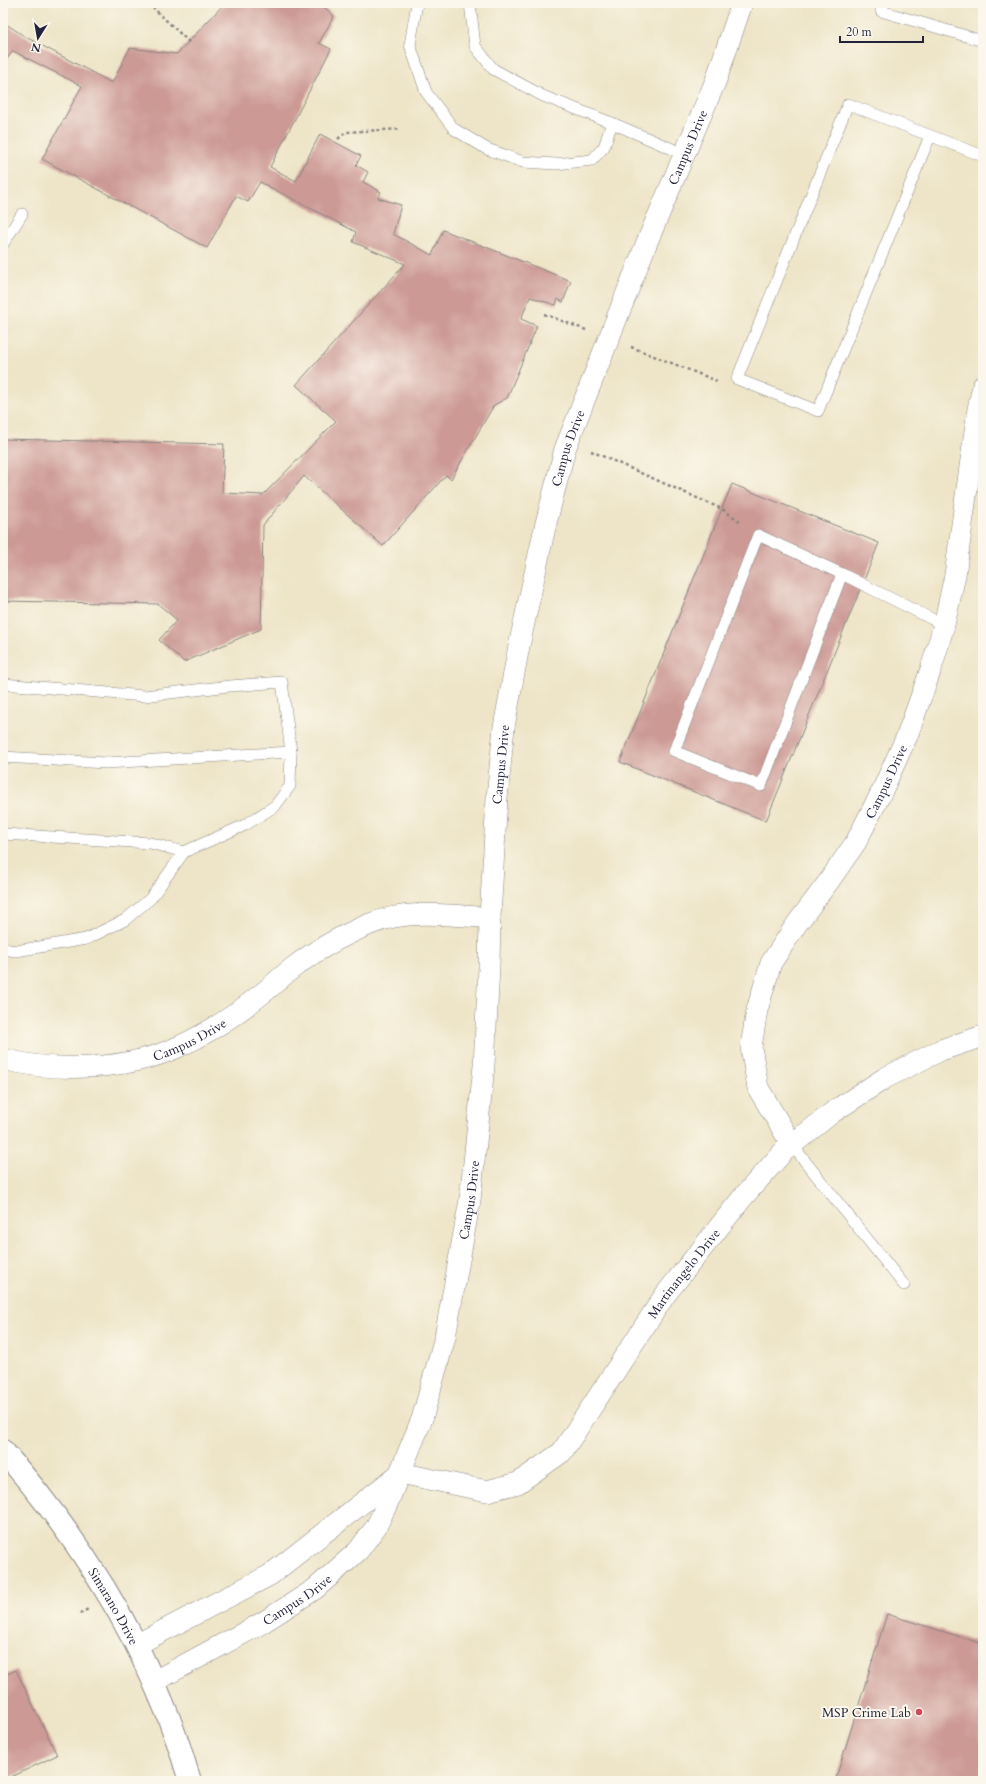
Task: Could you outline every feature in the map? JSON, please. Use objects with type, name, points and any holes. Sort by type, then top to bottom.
[{"type":"street","name":"Campus Drive","points":[[153,1682],[262,1623],[315,1589],[358,1551],[376,1527],[422,1419],[445,1337],[470,1200],[484,1066],[497,798],[504,727],[538,556],[565,449],[591,380],[716,80],[742,3]]},
{"type":"street","name":"Campus Drive","points":[[792,1145],[758,1088],[751,1047],[757,1010],[771,963],[796,925],[856,842],[881,793],[907,736],[944,625],[955,575],[978,409],[983,386]]},
{"type":"street","name":"Campus Drive","points":[[3,1059],[22,1064],[81,1067],[135,1061],[177,1048],[216,1027],[260,996],[294,966],[334,942],[371,924],[404,916],[448,915],[490,918]]},
{"type":"street","name":"Martinangelo Drive","points":[[400,1473],[487,1491],[518,1483],[562,1452],[665,1295],[743,1197],[784,1151],[833,1112],[885,1078],[941,1050],[983,1036]]},
{"type":"street","name":"Simarano Drive","points":[[3,1451],[37,1492],[76,1544],[108,1594],[136,1646],[153,1682],[190,1781]]},
{"type":"street","name":"Campus Drive","points":[[136,1646],[270,1575],[400,1473]]},
{"type":"lane","points":[[418,3],[410,45],[426,92],[454,130],[487,148],[522,162],[556,164],[592,160],[604,147],[612,123]]},
{"type":"lane","points":[[470,3],[475,46],[493,69],[543,96],[612,123],[684,154]]},
{"type":"lane","points":[[884,3],[881,11],[983,41]]},
{"type":"lane","points":[[930,136],[818,411],[737,379],[848,104],[983,156]]},
{"type":"lane","points":[[3,244],[22,214]]},
{"type":"lane","points":[[842,574],[761,786],[674,751],[758,534],[842,574],[944,625]]},
{"type":"lane","points":[[3,684],[144,696],[230,686],[282,682],[291,752],[290,786],[275,806],[245,825],[184,852],[151,898],[125,920],[86,939],[16,952],[3,949]]},
{"type":"lane","points":[[3,757],[106,763],[291,752]]},
{"type":"lane","points":[[3,834],[150,843],[184,852]]},
{"type":"lane","points":[[792,1145],[904,1285]]},
{"type":"path","points":[[148,3],[188,42]]},
{"type":"path","points":[[338,139],[346,132],[401,129]]},
{"type":"path","points":[[544,314],[588,331]]},
{"type":"path","points":[[630,347],[716,381],[737,379]]},
{"type":"path","points":[[591,451],[722,509],[758,534]]},
{"type":"building","points":[[225,3],[326,3],[324,7],[334,16],[319,43],[331,49],[270,167],[296,181],[320,134],[361,156],[356,165],[368,172],[363,182],[381,192],[378,198],[401,205],[393,234],[432,255],[443,230],[571,281],[563,302],[558,299],[556,305],[530,297],[521,319],[537,326],[507,398],[494,405],[451,479],[446,475],[383,546],[304,476],[263,525],[261,629],[184,662],[159,640],[177,620],[158,604],[3,601],[3,439],[224,444],[222,493],[263,495],[336,421],[296,385],[405,264],[353,242],[356,232],[260,182],[248,202],[236,196],[207,248],[42,159],[82,86],[13,51],[3,64],[3,22],[24,36],[112,83],[130,48],[177,54]]},
{"type":"building","points":[[732,484],[879,543],[766,821],[620,762]]},
{"type":"building","name":"MSP Crime Lab","points":[[887,1614],[983,1644],[983,1781],[835,1781]]},
{"type":"building","points":[[16,1670],[57,1755],[3,1781],[3,1676]]},
{"type":"place","name":"MSP Crime Lab","points":[[919,1712]]}]
